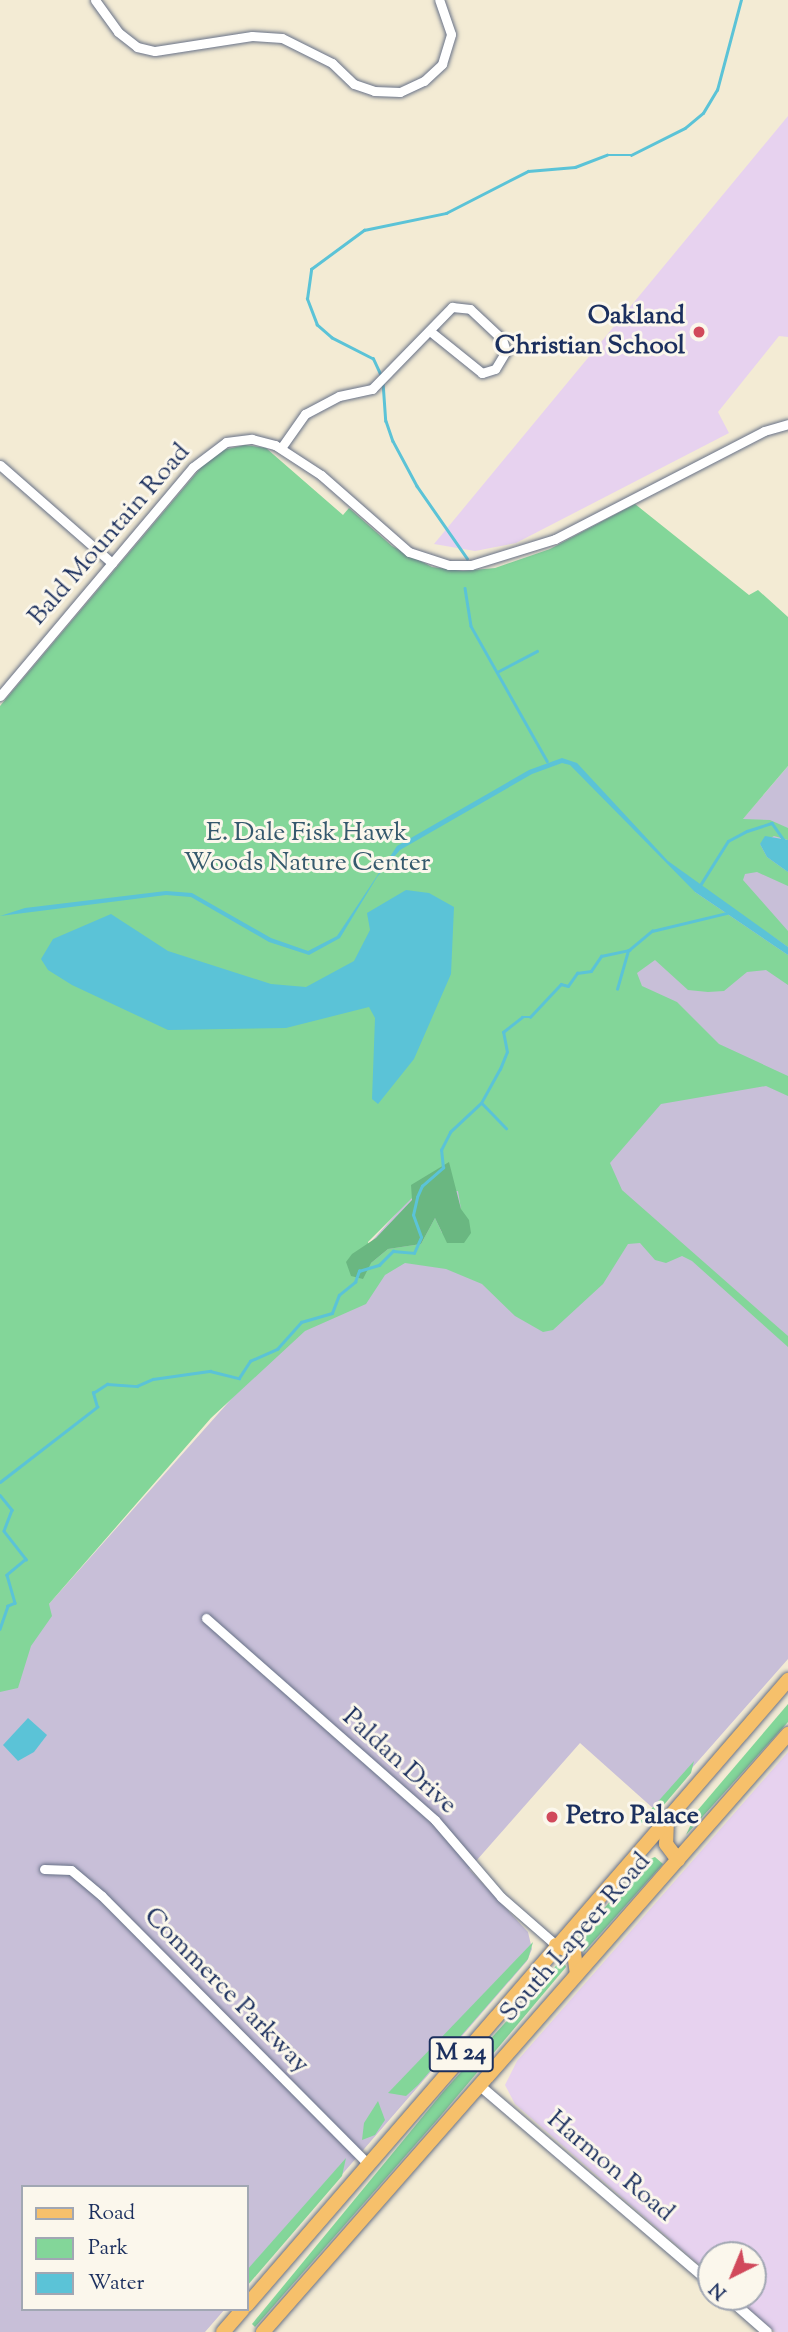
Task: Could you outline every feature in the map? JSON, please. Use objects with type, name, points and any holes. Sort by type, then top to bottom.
[{"type":"main road","name":"South Lapeer Road","points":[[248,2304],[555,1945],[788,1680]]},
{"type":"main road","name":"South Lapeer Road","points":[[263,2332],[788,1734]]},
{"type":"main road","points":[[668,1817],[664,1835],[678,1860]]},
{"type":"main road","points":[[555,1945],[574,1953],[577,1974]]},
{"type":"main road","name":"South Lapeer Road","points":[[223,2332],[242,2311]]},
{"type":"main road","points":[[240,2332],[243,2311]]},
{"type":"street","points":[[95,0],[118,32],[137,47],[155,51],[252,36],[282,38],[332,63],[354,84],[374,91],[400,92],[424,81],[442,64],[451,34],[439,0]]},
{"type":"street","points":[[281,448],[305,414],[339,396],[373,389],[452,307],[470,309],[502,339],[506,351],[495,369],[482,373],[430,331]]},
{"type":"street","name":"Bald Mountain Road","points":[[0,696],[112,563],[214,449],[226,442],[252,439],[281,448],[321,475],[409,552],[449,565],[471,565],[545,543],[764,431],[788,424]]},
{"type":"street","points":[[0,465],[112,563]]},
{"type":"street","name":"Paldan Drive","points":[[206,1618],[435,1820],[501,1897],[555,1945]]},
{"type":"street","name":"Commerce Parkway","points":[[44,1869],[71,1870],[102,1896],[367,2163]]},
{"type":"street","name":"Harmon Road","points":[[479,2085],[697,2271]]},
{"type":"street","points":[[743,2311],[767,2332]]},
{"type":"shaded area","name":"Oakland Christian School","points":[[788,116],[788,337],[779,336],[718,412],[729,433],[516,543],[475,551],[434,544]]},
{"type":"shaded area","points":[[788,766],[788,1659],[655,1810],[580,1743],[469,1869],[528,1932],[532,1949],[527,1961],[248,2283],[248,2185],[21,2185],[21,2311],[223,2311],[205,2332],[0,2332],[0,1659],[636,944]]},
{"type":"shaded area","points":[[788,1752],[788,2332],[775,2332],[752,2311],[767,2311],[767,2241],[697,2241],[697,2263],[515,2104],[505,2085],[517,2061]]},
{"type":"green space","name":"E. Dale Fisk Hawk Woods Nature Center","points":[[245,445],[266,448],[343,515],[349,508],[392,546],[432,567],[463,571],[495,568],[550,549],[635,504],[749,595],[758,590],[788,617],[788,766],[743,819],[770,820],[788,828],[788,840],[774,836],[760,844],[767,857],[788,872],[788,886],[757,872],[745,874],[743,880],[788,931],[788,947],[691,880],[695,892],[788,955],[788,985],[766,970],[747,972],[724,991],[688,990],[655,960],[637,973],[642,986],[677,1002],[719,1044],[788,1076],[788,1096],[766,1086],[661,1104],[610,1163],[622,1190],[788,1336],[788,1347],[692,1261],[682,1256],[666,1263],[655,1260],[640,1243],[628,1244],[603,1284],[553,1330],[543,1332],[515,1316],[482,1284],[446,1269],[405,1263],[385,1275],[366,1304],[305,1331],[211,1418],[49,1604],[52,1616],[31,1646],[18,1688],[0,1692],[0,706],[204,464],[223,450]],"holes":[[[458,1191],[461,1209],[442,1233],[435,1218],[421,1244],[388,1249],[371,1263],[368,1242],[414,1196]]]},
{"type":"green space","points":[[449,1162],[461,1209],[469,1220],[471,1233],[464,1243],[447,1243],[435,1218],[421,1244],[388,1249],[371,1263],[363,1279],[351,1276],[346,1262],[352,1254],[376,1238],[412,1200],[411,1185]]},
{"type":"green space","points":[[788,1704],[788,1722],[686,1835],[697,1811]]},
{"type":"green space","points":[[694,1761],[691,1773],[651,1820],[638,1824]]},
{"type":"green space","points":[[655,1857],[663,1864],[584,1952],[575,1941],[647,1860]]},
{"type":"green space","points":[[533,1942],[528,1959],[418,2085],[406,2096],[388,2093]]},
{"type":"green space","points":[[563,1958],[566,1967],[438,2119],[255,2327],[252,2324],[443,2092]]},
{"type":"green space","points":[[378,2101],[385,2120],[375,2135],[362,2140],[364,2123]]},
{"type":"green space","points":[[346,2158],[342,2176],[248,2285],[248,2269]]},
{"type":"water","points":[[562,758],[577,763],[668,861],[788,947],[788,955],[695,892],[570,765],[562,763],[532,774],[400,850],[377,877],[340,938],[309,955],[269,942],[191,897],[166,895],[0,916],[25,908],[166,891],[192,893],[271,938],[308,951],[337,936],[397,846],[529,770]]},
{"type":"water","points":[[765,836],[788,840],[788,872],[767,857],[760,844]]},
{"type":"water","points":[[406,890],[429,893],[454,907],[451,974],[414,1059],[378,1104],[372,1099],[375,1018],[369,1007],[286,1028],[168,1030],[72,985],[48,970],[41,959],[53,939],[111,914],[168,951],[271,984],[306,987],[354,961],[370,930],[367,913]]},
{"type":"water","points":[[28,1718],[47,1735],[34,1752],[18,1761],[3,1745]]},
{"type":"waterway","points":[[381,376],[373,359],[332,338],[317,325],[307,299],[311,269],[364,230],[446,213],[528,171],[575,167],[607,155],[631,155],[685,128],[703,113],[717,90],[741,0]]},
{"type":"waterway","points":[[383,382],[386,421],[393,441],[417,486],[467,558]]},
{"type":"waterway","points":[[465,588],[471,626],[547,761]]},
{"type":"waterway","points":[[497,672],[537,651]]},
{"type":"waterway","points":[[699,887],[728,841],[747,831],[772,823],[788,846]]},
{"type":"waterway","points":[[0,1482],[97,1407],[93,1393],[107,1384],[137,1386],[153,1379],[210,1371],[239,1378],[250,1361],[277,1349],[301,1322],[332,1313],[339,1295],[355,1282],[359,1271],[379,1265],[393,1251],[414,1253],[421,1237],[413,1215],[417,1197],[422,1186],[443,1168],[441,1150],[450,1132],[481,1103],[500,1069],[507,1052],[503,1032],[522,1017],[530,1017],[561,984],[568,986],[577,973],[591,971],[601,956],[629,950],[652,931],[727,913]]},
{"type":"waterway","points":[[617,989],[628,951]]},
{"type":"waterway","points":[[482,1103],[506,1128]]},
{"type":"waterway","points":[[0,1495],[12,1510],[4,1531],[26,1559],[7,1575],[15,1603],[8,1606],[0,1629]]},
{"type":"place","name":"Oakland Christian School","points":[[699,332]]},
{"type":"place","name":"Petro Palace","points":[[552,1817]]}]
